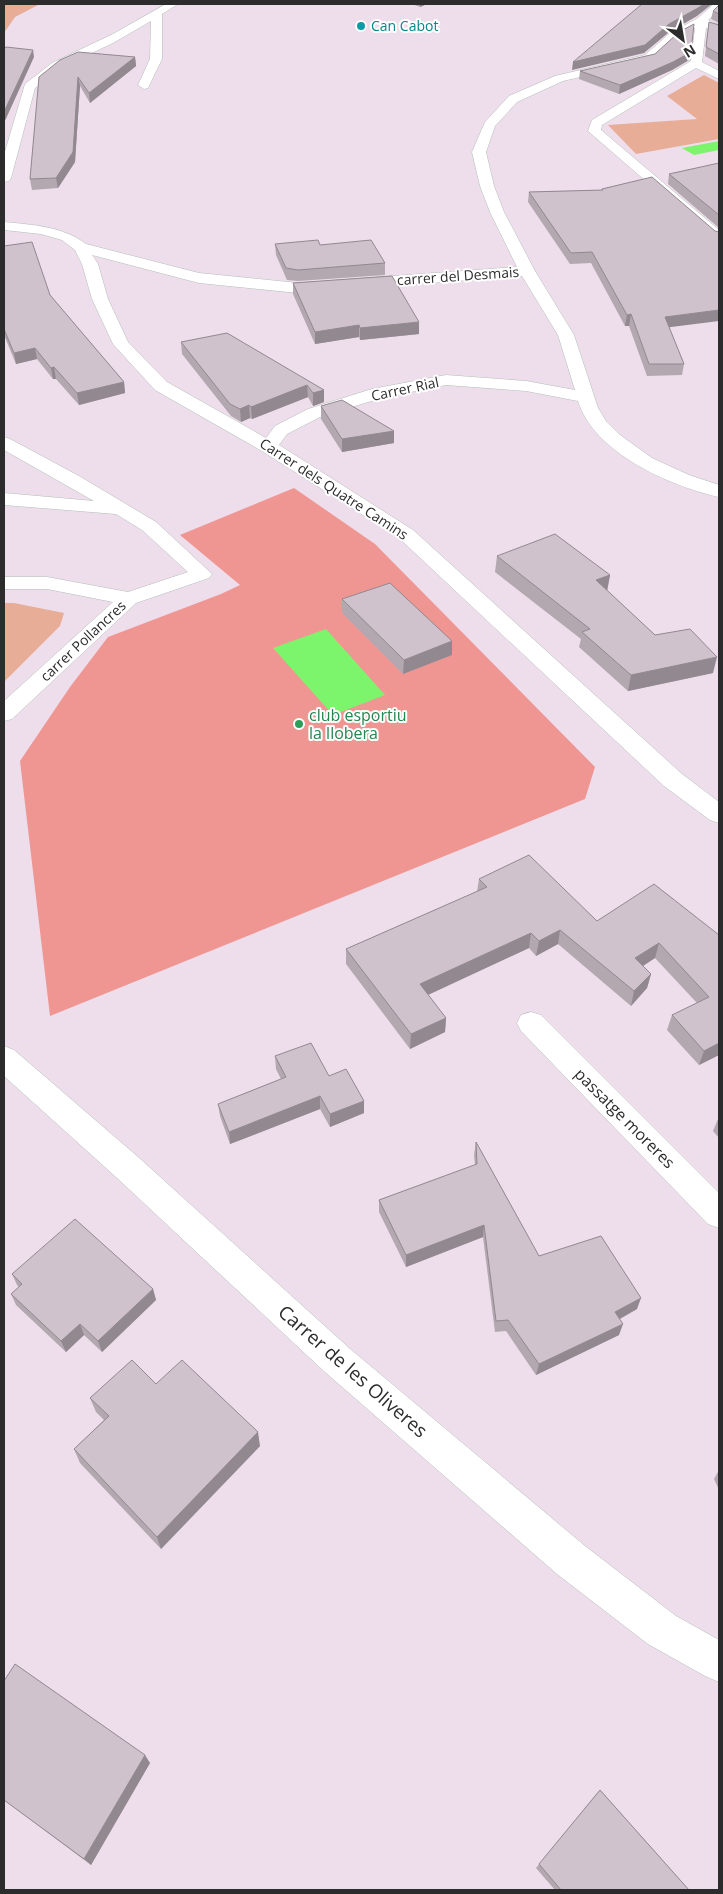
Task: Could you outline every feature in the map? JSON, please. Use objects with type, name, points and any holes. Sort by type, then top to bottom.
[{"type":"street","points":[[12,97],[29,87],[36,79],[49,70],[110,40],[173,4]]},
{"type":"street","name":"carrer del Desmais","points":[[80,247],[199,278],[298,288],[527,271],[497,212],[479,152],[489,125],[513,99],[543,84],[575,74],[648,58],[673,36],[702,20],[719,5]]},
{"type":"street","points":[[144,85],[156,59],[157,12]]},
{"type":"street","points":[[702,20],[706,24],[719,28]]},
{"type":"street","points":[[696,63],[702,20]]},
{"type":"street","points":[[696,63],[719,76]]},
{"type":"street","points":[[696,63],[596,123],[594,131],[719,238]]},
{"type":"street","points":[[4,178],[29,87]]},
{"type":"street","points":[[4,226],[42,230],[67,237],[80,247]]},
{"type":"street","name":"Carrer dels Quatre Camins","points":[[80,247],[90,264],[104,273],[100,300],[121,344],[161,386],[269,447],[406,534],[666,773],[719,814]]},
{"type":"street","points":[[104,273],[147,264]]},
{"type":"street","points":[[527,271],[566,335],[585,397],[595,419],[614,441],[653,466],[719,491]]},
{"type":"street","name":"Carrer Rial","points":[[269,447],[281,430],[314,413],[378,393],[446,380],[526,386],[585,397]]},
{"type":"street","name":"carrer Pollancres","points":[[4,443],[149,526],[202,574],[129,598],[4,714]]},
{"type":"street","points":[[4,449],[25,454]]},
{"type":"street","points":[[4,499],[118,509]]},
{"type":"street","points":[[4,583],[47,583],[129,598]]},
{"type":"street","name":"passatge moreres","points":[[531,1023],[719,1214]]},
{"type":"street","name":"Carrer de les Oliveres","points":[[4,1058],[127,1167],[337,1360],[571,1560],[662,1630],[719,1662]]},
{"type":"shaded area","points":[[4,4],[40,4],[15,17],[4,33]]},
{"type":"shaded area","points":[[704,75],[719,83],[719,139],[636,154],[608,125],[697,119],[667,96]]},
{"type":"shaded area","points":[[719,141],[719,150],[694,155],[682,148]]},
{"type":"shaded area","name":"club esportiu la llobera","points":[[294,488],[375,544],[595,767],[585,799],[50,1016],[20,761],[70,687],[108,637],[240,585],[180,535]]},
{"type":"shaded area","points":[[4,603],[14,603],[64,613],[60,626],[4,682]]},
{"type":"shaded area","points":[[326,629],[385,695],[333,715],[273,648]]},
{"type":"building","points":[[642,4],[704,4],[669,24],[645,45],[573,62]]},
{"type":"building","points":[[719,5],[719,14],[713,11]]},
{"type":"building","points":[[709,22],[719,25],[719,54],[706,47]]},
{"type":"building","points":[[694,24],[691,52],[620,85],[580,71],[655,54],[679,32]]},
{"type":"building","points":[[6,47],[33,50],[4,112],[4,49]]},
{"type":"building","points":[[78,52],[135,57],[89,93],[78,77],[73,152],[56,178],[30,179],[39,77],[60,60]]},
{"type":"building","points":[[719,163],[719,215],[669,174]]},
{"type":"building","points":[[652,177],[715,231],[719,232],[719,310],[665,317],[684,364],[649,364],[631,314],[627,315],[592,252],[571,253],[529,192],[603,190]]},
{"type":"building","points":[[318,240],[320,245],[371,240],[385,263],[298,270],[286,268],[275,244]]},
{"type":"building","points":[[32,242],[50,295],[124,382],[77,393],[54,367],[51,368],[35,348],[14,353],[4,329],[4,246]]},
{"type":"building","points":[[392,276],[419,322],[360,328],[359,325],[315,332],[293,283]]},
{"type":"building","points":[[227,333],[324,390],[313,393],[307,385],[251,407],[249,405],[240,409],[230,404],[181,342]]},
{"type":"building","points":[[342,400],[394,431],[342,439],[321,406]]},
{"type":"building","points":[[555,534],[610,575],[596,580],[655,635],[690,629],[717,657],[631,675],[582,632],[590,629],[497,556]]},
{"type":"building","points":[[390,583],[452,641],[404,660],[342,599]]},
{"type":"building","points":[[529,855],[597,921],[654,884],[719,935],[719,1043],[704,1051],[672,1015],[709,997],[659,943],[635,958],[651,974],[634,991],[560,930],[539,941],[531,933],[420,984],[446,1018],[411,1034],[346,949],[487,887],[479,879]]},
{"type":"building","points":[[311,1043],[329,1076],[346,1069],[364,1101],[330,1114],[320,1096],[229,1132],[218,1104],[286,1077],[275,1056]]},
{"type":"building","points":[[476,1142],[539,1256],[601,1236],[641,1298],[615,1312],[623,1324],[539,1364],[508,1320],[496,1321],[484,1225],[406,1255],[379,1200],[477,1164]]},
{"type":"building","points":[[75,1219],[153,1289],[98,1341],[80,1324],[61,1341],[11,1294],[22,1284],[12,1274]]},
{"type":"building","points":[[132,1360],[156,1384],[182,1360],[258,1432],[157,1537],[74,1449],[109,1416],[90,1398]]},
{"type":"building","points":[[15,1664],[145,1755],[84,1859],[4,1800],[4,1681]]},
{"type":"building","points":[[600,1790],[689,1890],[561,1890],[539,1864]]},
{"type":"place","name":"Can Cabot","points":[[361,26]]},
{"type":"place","name":"club esportiu la llobera","points":[[299,724]]}]
